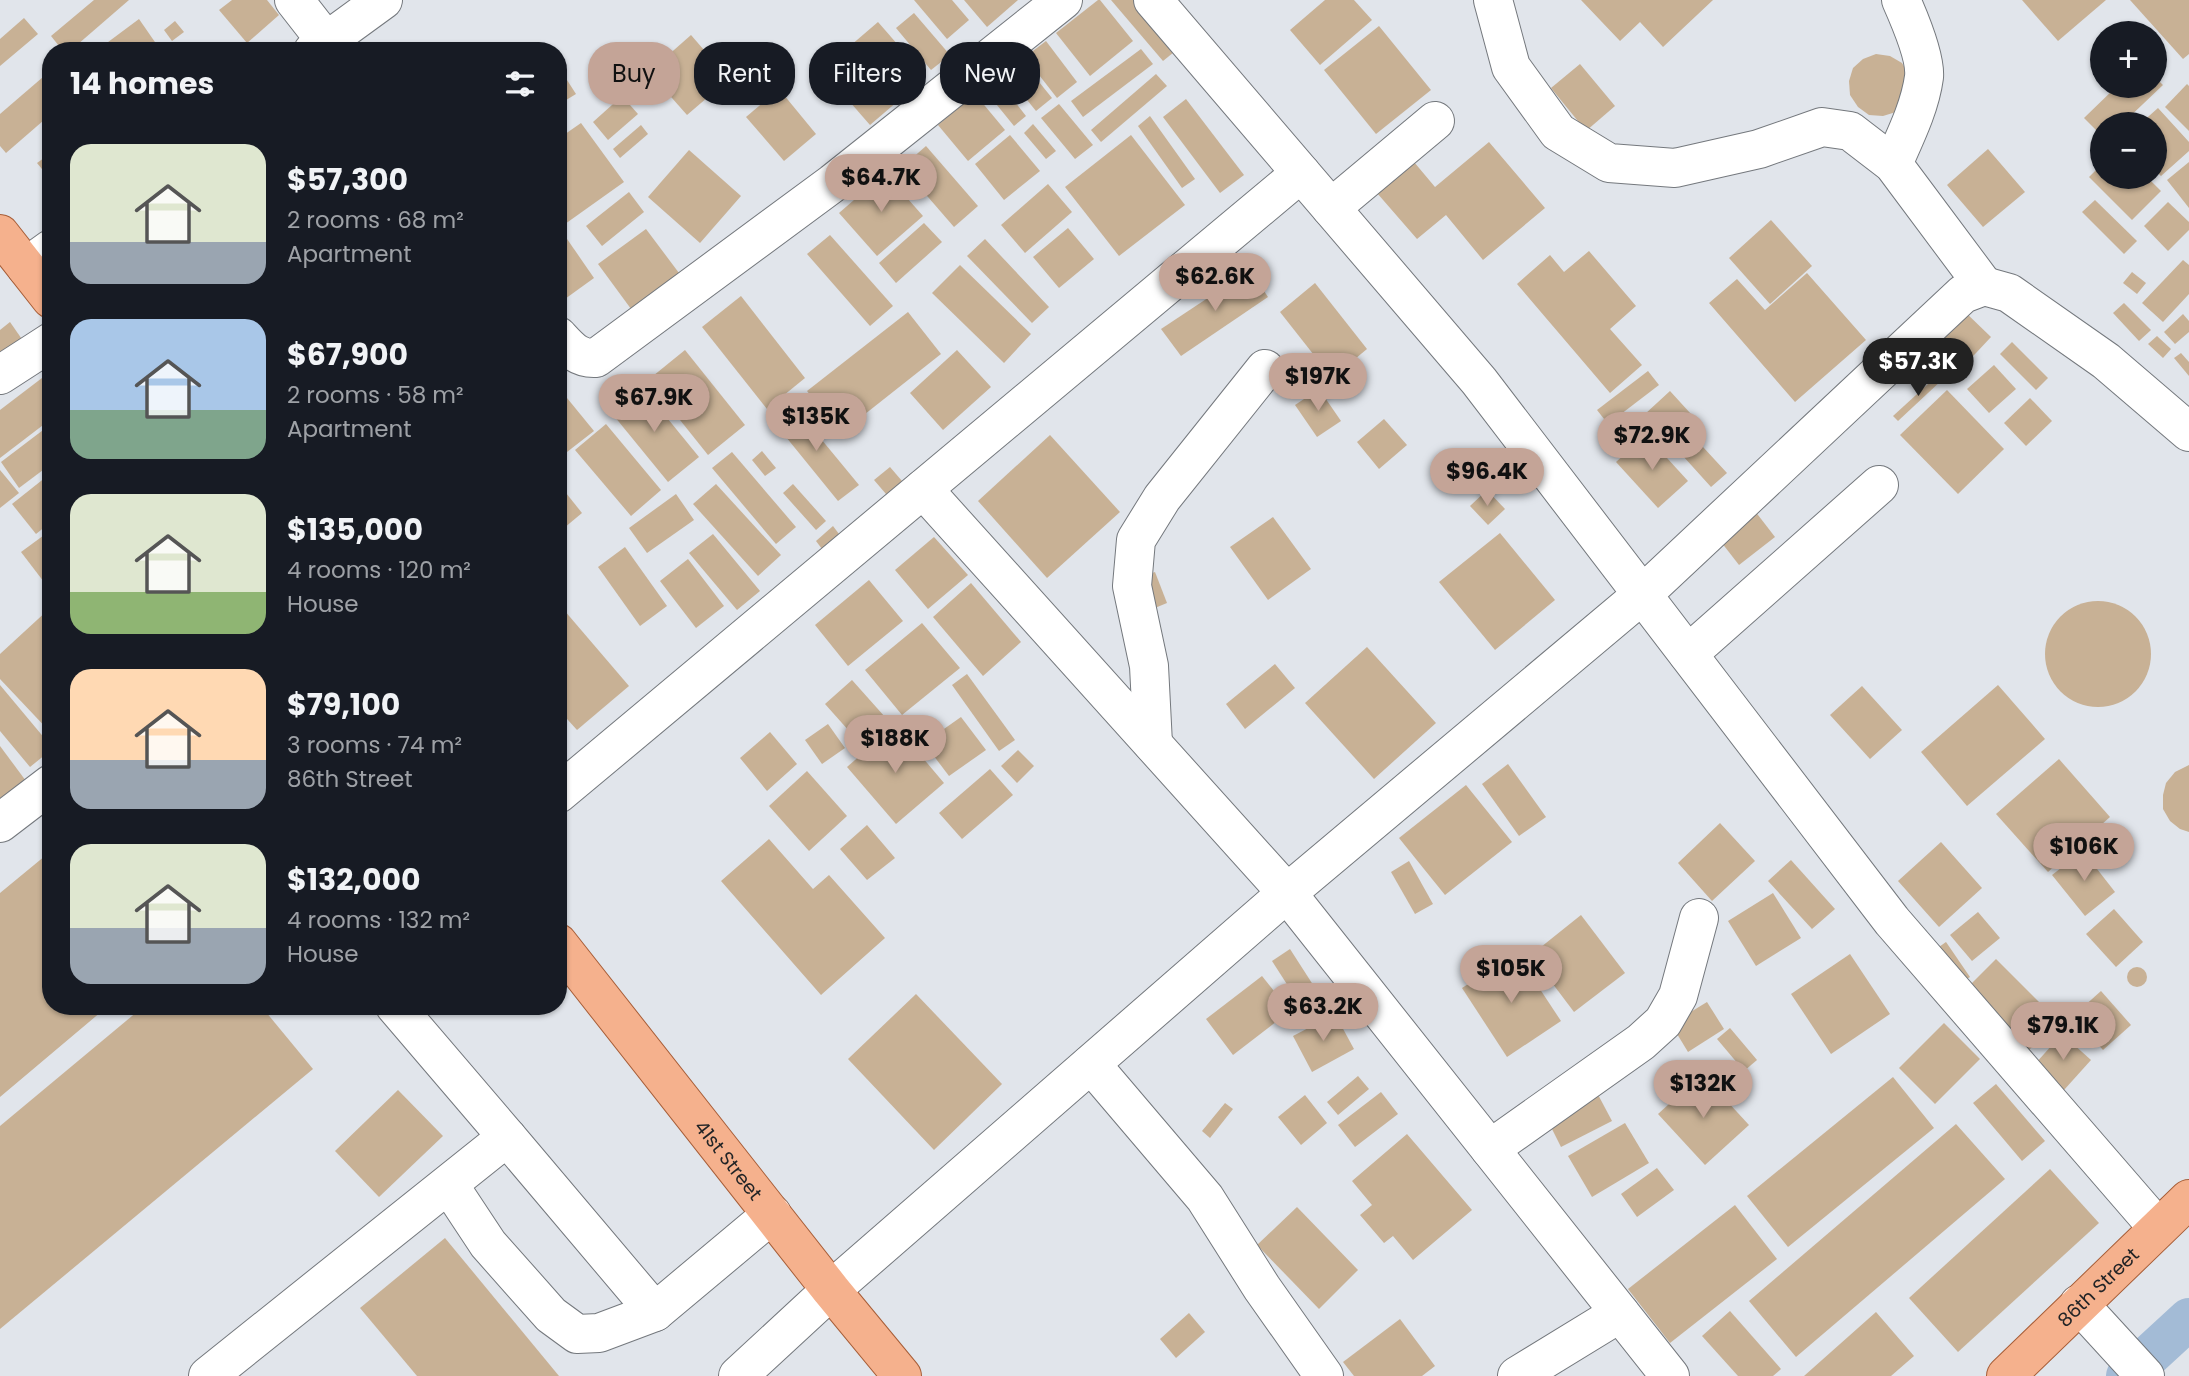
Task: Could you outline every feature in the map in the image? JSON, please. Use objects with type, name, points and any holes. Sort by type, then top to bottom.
[{"type":"main road","points":[[0,234],[38,258]]},
{"type":"main road","name":"41st Street","points":[[567,954],[902,1376]]},
{"type":"main road","name":"86th Street","points":[[2006,1376],[2189,1199]]},
{"type":"street","points":[[294,0],[317,42]]},
{"type":"street","points":[[325,42],[383,0]]},
{"type":"street","points":[[567,346],[584,359],[596,358],[833,183],[1063,0]]},
{"type":"street","points":[[1153,0],[1479,381],[1892,920],[2158,1228]]},
{"type":"street","points":[[1493,0],[1511,67],[1558,132],[1609,163],[1675,168],[1759,149],[1822,127],[1850,131],[1893,164],[1984,286]]},
{"type":"street","points":[[1893,164],[1913,118],[1924,75],[1912,24],[1901,0]]},
{"type":"street","points":[[1331,208],[1435,121]]},
{"type":"street","points":[[567,786],[1301,173]]},
{"type":"street","points":[[738,1376],[831,1290],[1287,893],[1643,594],[1963,294],[1984,286],[2009,293],[2106,361],[2189,432]]},
{"type":"street","points":[[0,375],[42,348]]},
{"type":"street","points":[[1153,744],[1149,666],[1132,586],[1136,540],[1163,498],[1265,369]]},
{"type":"street","points":[[1688,654],[1879,485]]},
{"type":"street","points":[[923,489],[1287,893],[1670,1376]]},
{"type":"street","points":[[0,823],[42,791]]},
{"type":"street","points":[[1490,1149],[1642,1042],[1662,1022],[1678,996],[1699,918]]},
{"type":"street","points":[[403,1015],[655,1312]]},
{"type":"street","points":[[1091,1064],[1205,1198],[1262,1288],[1324,1376]]},
{"type":"street","points":[[208,1376],[507,1137]]},
{"type":"street","points":[[450,1185],[488,1244],[551,1315],[578,1334],[599,1334],[655,1312],[772,1213]]},
{"type":"street","points":[[2079,1304],[2145,1376]]},
{"type":"street","points":[[1517,1376],[1620,1313]]},
{"type":"building","points":[[94,0],[129,0],[80,42],[56,42],[51,36]]},
{"type":"building","points":[[232,0],[267,0],[279,15],[246,42],[219,10]]},
{"type":"building","points":[[914,0],[952,0],[969,20],[947,39]]},
{"type":"building","points":[[964,0],[1018,0],[987,27]]},
{"type":"building","points":[[1098,0],[1133,41],[1090,76],[1056,33]]},
{"type":"building","points":[[1111,0],[1138,0],[1179,48],[1163,61]]},
{"type":"building","points":[[1325,0],[1354,0],[1372,20],[1320,65],[1290,30]]},
{"type":"building","points":[[1581,0],[1713,0],[1663,47],[1640,22],[1620,41]]},
{"type":"building","points":[[2022,0],[2106,0],[2058,41]]},
{"type":"building","points":[[2130,0],[2189,0],[2189,54],[2183,59],[2167,41],[2167,21],[2149,21]]},
{"type":"building","points":[[914,13],[940,43],[940,63],[931,70],[926,64],[926,42],[908,42],[896,28]]},
{"type":"building","points":[[24,18],[38,34],[0,66],[0,39]]},
{"type":"building","points":[[139,19],[155,42],[108,42]]},
{"type":"building","points":[[175,21],[184,32],[172,41],[164,30]]},
{"type":"building","points":[[878,22],[895,42],[855,42]]},
{"type":"building","points":[[1379,26],[1431,90],[1376,134],[1324,70]]},
{"type":"building","points":[[691,35],[697,42],[694,42],[694,105],[699,105],[687,115],[678,105],[680,45]]},
{"type":"building","points":[[1046,41],[1077,82],[1057,98],[1040,76],[1040,46]]},
{"type":"building","points":[[1141,49],[1153,64],[1083,117],[1071,101]]},
{"type":"building","points":[[1876,54],[1890,56],[1902,63],[1909,75],[1896,112],[1883,116],[1869,115],[1858,107],[1850,95],[1849,81],[1853,68],[1863,59]]},
{"type":"building","points":[[1580,64],[1615,106],[1586,131],[1551,88]]},
{"type":"building","points":[[1156,74],[1167,86],[1101,142],[1091,130]]},
{"type":"building","points":[[42,78],[42,122],[6,153],[0,146],[0,114]]},
{"type":"building","points":[[567,80],[576,94],[567,100]]},
{"type":"building","points":[[1040,83],[1052,98],[1036,111],[1031,105],[1040,105]]},
{"type":"building","points":[[2187,84],[2189,86],[2189,131],[2165,107]]},
{"type":"building","points":[[2105,98],[2149,98],[2135,112],[2090,112]]},
{"type":"building","points":[[1186,99],[1244,175],[1220,193],[1163,117]]},
{"type":"building","points":[[1059,104],[1093,145],[1075,159],[1041,118]]},
{"type":"building","points":[[612,105],[630,105],[638,114],[608,140],[593,122]]},
{"type":"building","points":[[760,105],[792,105],[816,134],[784,161],[746,117]]},
{"type":"building","points":[[853,105],[893,105],[870,125]]},
{"type":"building","points":[[962,105],[984,105],[1005,130],[968,161],[938,125]]},
{"type":"building","points":[[997,105],[1017,105],[1026,116],[1014,126]]},
{"type":"building","points":[[2090,112],[2090,124],[2084,118]]},
{"type":"building","points":[[1150,116],[1195,179],[1182,188],[1138,126]]},
{"type":"building","points":[[2167,118],[2189,142],[2189,151],[2167,171]]},
{"type":"building","points":[[581,123],[624,182],[567,223],[567,133]]},
{"type":"building","points":[[1033,124],[1056,151],[1046,159],[1024,133]]},
{"type":"building","points":[[641,125],[648,134],[620,158],[613,149]]},
{"type":"building","points":[[1010,135],[1040,171],[1004,200],[975,164]]},
{"type":"building","points":[[1131,135],[1185,205],[1119,256],[1065,187]]},
{"type":"building","points":[[1489,142],[1545,208],[1483,260],[1446,215],[1417,239],[1377,193],[1414,162],[1435,187]]},
{"type":"building","points":[[926,146],[978,206],[954,227],[902,167]]},
{"type":"building","points":[[1988,149],[2025,192],[1983,227],[1947,185]]},
{"type":"building","points":[[689,150],[741,196],[700,243],[648,197]]},
{"type":"building","points":[[2189,162],[2189,208],[2167,180]]},
{"type":"building","points":[[885,173],[923,216],[877,256],[839,213]]},
{"type":"building","points":[[1048,184],[1072,212],[1025,253],[1001,225]]},
{"type":"building","points":[[2101,189],[2161,191],[2132,220]]},
{"type":"building","points":[[629,192],[644,212],[602,246],[586,226]]},
{"type":"building","points":[[2095,200],[2137,241],[2124,254],[2082,212]]},
{"type":"building","points":[[2168,202],[2189,222],[2189,230],[2168,251],[2144,226]]},
{"type":"building","points":[[1771,220],[1812,266],[1770,304],[1729,258]]},
{"type":"building","points":[[924,223],[942,242],[896,283],[879,263]]},
{"type":"building","points":[[1068,228],[1094,259],[1059,288],[1033,257]]},
{"type":"building","points":[[646,229],[682,277],[634,313],[598,264]]},
{"type":"building","points":[[830,235],[893,306],[870,326],[807,254]]},
{"type":"building","points":[[567,239],[594,278],[567,298]]},
{"type":"building","points":[[985,239],[1049,307],[1032,323],[967,256]]},
{"type":"building","points":[[1589,251],[1636,306],[1610,329],[1642,365],[1610,393],[1517,284],[1550,255],[1564,272]]},
{"type":"building","points":[[2183,260],[2189,265],[2189,294],[2163,322],[2142,303]]},
{"type":"building","points":[[960,265],[1031,334],[1004,363],[932,293]]},
{"type":"building","points":[[1250,270],[1268,297],[1181,356],[1161,329]]},
{"type":"building","points":[[2132,272],[2146,283],[2137,294],[2123,283]]},
{"type":"building","points":[[1807,273],[1866,340],[1795,402],[1709,303],[1737,279],[1765,310]]},
{"type":"building","points":[[1315,283],[1367,349],[1332,378],[1280,312]]},
{"type":"building","points":[[741,296],[805,378],[767,409],[702,327]]},
{"type":"building","points":[[2124,303],[2151,330],[2139,341],[2113,313]]},
{"type":"building","points":[[1963,310],[1991,337],[1960,370],[1932,344]]},
{"type":"building","points":[[908,312],[941,354],[841,433],[807,391]]},
{"type":"building","points":[[2183,314],[2189,321],[2189,332],[2175,344],[2164,332]]},
{"type":"building","points":[[10,322],[26,345],[0,362],[0,330]]},
{"type":"building","points":[[2157,336],[2171,349],[2163,358],[2148,344]]},
{"type":"building","points":[[2012,342],[2048,378],[2036,390],[2000,354]]},
{"type":"building","points":[[685,350],[745,425],[708,455],[648,380]]},
{"type":"building","points":[[957,350],[991,387],[943,430],[910,393]]},
{"type":"building","points":[[2181,353],[2189,362],[2189,376],[2174,358]]},
{"type":"building","points":[[1994,365],[2016,389],[1989,413],[1967,389]]},
{"type":"building","points":[[1648,371],[1659,385],[1608,424],[1597,410]]},
{"type":"building","points":[[1939,374],[1943,379],[1898,421],[1893,416]]},
{"type":"building","points":[[42,378],[42,426],[0,458],[0,410]]},
{"type":"building","points":[[641,386],[699,457],[668,482],[610,411]]},
{"type":"building","points":[[1319,389],[1341,421],[1317,437],[1295,405]]},
{"type":"building","points":[[1947,390],[2004,449],[1958,494],[1900,435]]},
{"type":"building","points":[[1670,391],[1701,425],[1691,434],[1727,473],[1711,487],[1645,414]]},
{"type":"building","points":[[567,398],[594,431],[567,452]]},
{"type":"building","points":[[2030,398],[2052,421],[2026,446],[2004,423]]},
{"type":"building","points":[[793,405],[859,485],[838,501],[773,421]]},
{"type":"building","points":[[1384,419],[1407,445],[1379,469],[1357,442]]},
{"type":"building","points":[[606,424],[661,490],[631,516],[575,450]]},
{"type":"building","points":[[42,431],[42,471],[19,488],[1,462]]},
{"type":"building","points":[[1050,435],[1120,512],[1047,578],[978,501]]},
{"type":"building","points":[[1646,435],[1688,481],[1658,508],[1616,462]]},
{"type":"building","points":[[762,451],[776,468],[765,476],[752,460]]},
{"type":"building","points":[[732,452],[796,527],[776,544],[712,468]]},
{"type":"building","points":[[890,467],[908,488],[892,501],[874,480]]},
{"type":"building","points":[[0,470],[19,493],[0,508]]},
{"type":"building","points":[[42,480],[42,529],[36,534],[12,504]]},
{"type":"building","points":[[716,484],[781,555],[758,576],[693,504]]},
{"type":"building","points":[[793,484],[826,521],[816,530],[783,493]]},
{"type":"building","points":[[1487,490],[1505,509],[1488,525],[1470,506]]},
{"type":"building","points":[[567,494],[582,513],[567,526]]},
{"type":"building","points":[[676,494],[694,520],[647,553],[629,528]]},
{"type":"building","points":[[1748,502],[1775,537],[1739,565],[1711,529]]},
{"type":"building","points":[[1273,517],[1311,569],[1268,600],[1230,547]]},
{"type":"building","points":[[833,526],[839,534],[822,549],[816,541]]},
{"type":"building","points":[[1500,533],[1555,600],[1495,650],[1439,582]]},
{"type":"building","points":[[713,534],[760,591],[737,610],[689,553]]},
{"type":"building","points":[[42,537],[42,579],[21,552]]},
{"type":"building","points":[[934,537],[968,575],[928,609],[895,570]]},
{"type":"building","points":[[625,547],[667,606],[640,626],[598,567]]},
{"type":"building","points":[[688,559],[724,606],[696,628],[660,581]]},
{"type":"building","points":[[1155,572],[1167,603],[1150,610],[1138,578]]},
{"type":"building","points":[[869,580],[903,621],[848,666],[815,625]]},
{"type":"building","points":[[971,583],[1021,642],[983,676],[933,617]]},
{"type":"building","points":[[2098,601],[2118,605],[2135,617],[2147,634],[2151,654],[2147,674],[2135,691],[2118,703],[2098,707],[2078,703],[2061,691],[2049,674],[2045,654],[2049,634],[2061,617],[2078,605]]},
{"type":"building","points":[[567,614],[629,686],[577,730],[567,719]]},
{"type":"building","points":[[42,615],[42,723],[0,679],[0,654]]},
{"type":"building","points":[[922,623],[960,668],[902,715],[865,670]]},
{"type":"building","points":[[1367,647],[1436,723],[1374,779],[1305,703]]},
{"type":"building","points":[[1275,664],[1295,688],[1245,729],[1226,704]]},
{"type":"building","points":[[967,674],[1015,740],[999,751],[952,685]]},
{"type":"building","points":[[852,680],[885,717],[858,741],[825,704]]},
{"type":"building","points":[[0,685],[42,735],[42,757],[30,767],[0,731]]},
{"type":"building","points":[[1998,685],[2045,739],[1967,806],[1921,752]]},
{"type":"building","points":[[1862,686],[1902,730],[1870,759],[1830,715]]},
{"type":"building","points":[[961,717],[986,750],[949,776],[924,743]]},
{"type":"building","points":[[828,724],[845,748],[822,764],[805,740]]},
{"type":"building","points":[[895,725],[944,783],[896,824],[847,767]]},
{"type":"building","points":[[770,732],[797,764],[767,791],[740,758]]},
{"type":"building","points":[[0,746],[26,781],[0,801]]},
{"type":"building","points":[[1018,750],[1034,766],[1017,783],[1001,766]]},
{"type":"building","points":[[2059,759],[2110,817],[2048,872],[1996,814]]},
{"type":"building","points":[[1508,764],[1546,817],[1519,836],[1482,784]]},
{"type":"building","points":[[2189,765],[2189,832],[2170,821],[2163,809],[2163,795],[2166,783],[2175,772]]},
{"type":"building","points":[[990,769],[1013,795],[962,839],[939,813]]},
{"type":"building","points":[[807,771],[847,816],[809,851],[769,806]]},
{"type":"building","points":[[1466,785],[1512,842],[1445,895],[1399,838]]},
{"type":"building","points":[[1720,823],[1755,861],[1712,901],[1678,863]]},
{"type":"building","points":[[867,825],[895,858],[867,880],[840,849]]},
{"type":"building","points":[[769,839],[813,889],[829,875],[885,938],[821,995],[721,881]]},
{"type":"building","points":[[1941,842],[1982,888],[1939,927],[1898,881]]},
{"type":"building","points":[[2083,851],[2115,892],[2085,916],[2052,875]]},
{"type":"building","points":[[42,858],[42,1015],[97,1015],[0,1097],[0,893]]},
{"type":"building","points":[[1791,860],[1835,909],[1812,929],[1768,881]]},
{"type":"building","points":[[1409,861],[1433,904],[1415,914],[1391,872]]},
{"type":"building","points":[[1773,893],[1801,938],[1756,966],[1728,921]]},
{"type":"building","points":[[2114,909],[2143,942],[2116,967],[2086,934]]},
{"type":"building","points":[[1978,912],[2000,938],[1972,961],[1950,935]]},
{"type":"building","points":[[1581,915],[1625,973],[1574,1012],[1531,955]]},
{"type":"building","points":[[1946,942],[1970,977],[1952,989],[1929,954]]},
{"type":"building","points":[[1290,949],[1326,1005],[1308,1017],[1272,961]]},
{"type":"building","points":[[1516,953],[1561,1021],[1507,1057],[1462,988]]},
{"type":"building","points":[[1850,954],[1890,1014],[1831,1054],[1791,994]]},
{"type":"building","points":[[1996,959],[2058,1021],[2023,1056],[1961,994]]},
{"type":"building","points":[[2133,967],[2141,967],[2147,977],[2141,987],[2133,987],[2127,981],[2127,973]]},
{"type":"building","points":[[1262,976],[1290,1011],[1233,1055],[1206,1019]]},
{"type":"building","points":[[2101,991],[2131,1025],[2103,1050],[2073,1016]]},
{"type":"building","points":[[916,994],[1002,1084],[934,1150],[848,1059]]},
{"type":"building","points":[[1707,1002],[1724,1029],[1688,1052],[1671,1024]]},
{"type":"building","points":[[1335,1014],[1354,1049],[1312,1072],[1293,1036]]},
{"type":"building","points":[[133,1015],[268,1015],[313,1069],[0,1329],[0,1126]]},
{"type":"building","points":[[1944,1023],[1980,1059],[1935,1104],[1899,1068]]},
{"type":"building","points":[[1730,1028],[1757,1060],[1744,1071],[1717,1039]]},
{"type":"building","points":[[2062,1034],[2091,1060],[2064,1090],[2035,1064]]},
{"type":"building","points":[[1702,1074],[1749,1125],[1705,1165],[1658,1114]]},
{"type":"building","points":[[1358,1076],[1369,1089],[1338,1115],[1327,1102]]},
{"type":"building","points":[[1893,1077],[1934,1128],[1788,1247],[1747,1196]]},
{"type":"building","points":[[1996,1084],[2045,1141],[2022,1161],[1973,1103]]},
{"type":"building","points":[[1595,1089],[1612,1121],[1561,1147],[1545,1115]]},
{"type":"building","points":[[398,1090],[443,1136],[379,1197],[335,1151]]},
{"type":"building","points":[[1381,1092],[1398,1114],[1355,1147],[1338,1125]]},
{"type":"building","points":[[1305,1095],[1327,1123],[1301,1145],[1278,1117]]},
{"type":"building","points":[[1225,1103],[1233,1109],[1210,1138],[1202,1131]]},
{"type":"building","points":[[1625,1123],[1649,1163],[1592,1197],[1568,1156]]},
{"type":"building","points":[[1956,1124],[2005,1179],[1796,1357],[1749,1301]]},
{"type":"building","points":[[1407,1134],[1472,1210],[1413,1260],[1393,1236],[1384,1243],[1360,1215],[1372,1205],[1352,1181]]},
{"type":"building","points":[[1657,1168],[1674,1190],[1637,1217],[1621,1194]]},
{"type":"building","points":[[2050,1169],[2099,1223],[1958,1352],[1909,1298]]},
{"type":"building","points":[[1735,1205],[1777,1259],[1670,1343],[1628,1289]]},
{"type":"building","points":[[1297,1207],[1358,1270],[1319,1309],[1257,1245]]},
{"type":"building","points":[[445,1238],[559,1376],[417,1376],[360,1308]]},
{"type":"building","points":[[1730,1311],[1781,1369],[1773,1376],[1738,1376],[1702,1336]]},
{"type":"building","points":[[1876,1312],[1914,1356],[1891,1376],[1804,1376]]},
{"type":"building","points":[[1189,1313],[1205,1332],[1176,1358],[1160,1339]]},
{"type":"building","points":[[1400,1319],[1435,1366],[1422,1376],[1354,1376],[1343,1362]]},
{"type":"waterway","points":[[2127,1376],[2189,1319]]}]
